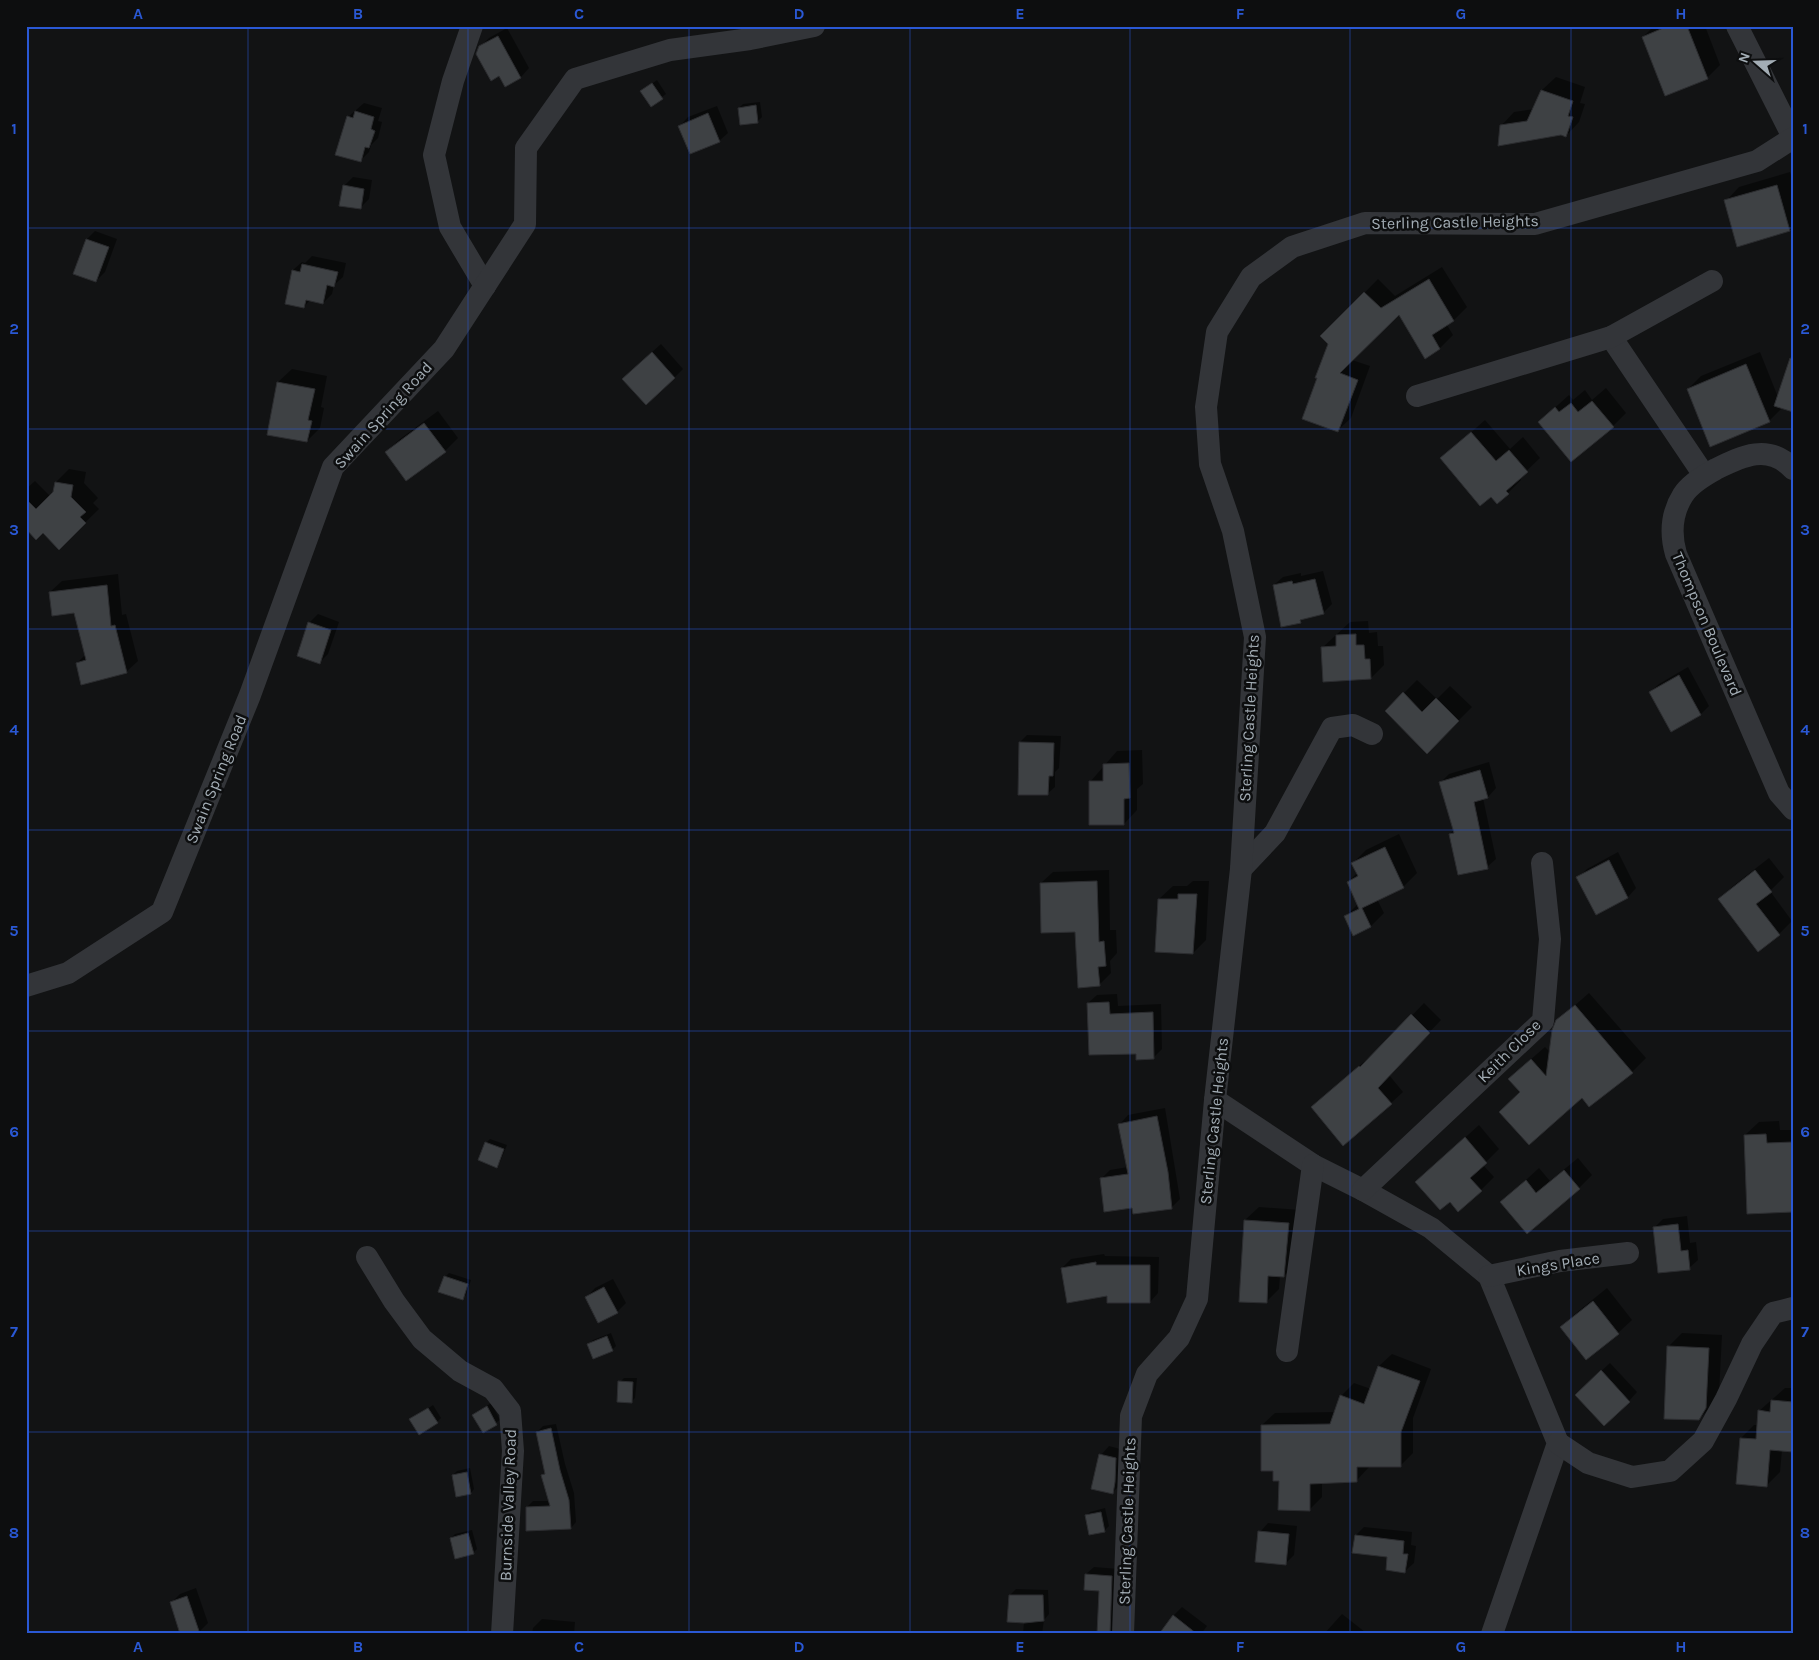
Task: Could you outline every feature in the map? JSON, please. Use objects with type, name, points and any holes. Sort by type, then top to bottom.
[{"type":"street","points":[[472,26],[453,81],[434,155],[450,227],[485,286]]},
{"type":"street","name":"Swain Spring Road","points":[[26,986],[68,973],[162,912],[250,695],[333,467],[444,349],[525,224],[526,148],[575,79],[670,50],[750,39],[814,26]]},
{"type":"street","points":[[1737,26],[1793,137]]},
{"type":"street","name":"Sterling Castle Heights","points":[[1123,1634],[1131,1416],[1147,1374],[1179,1338],[1197,1298],[1215,1100],[1241,869],[1255,637],[1233,531],[1210,464],[1206,407],[1217,332],[1251,277],[1292,247],[1364,224],[1535,224],[1757,161],[1793,137]]},
{"type":"street","points":[[1417,396],[1611,337],[1712,281]]},
{"type":"street","points":[[1611,337],[1704,476]]},
{"type":"street","name":"Thompson Boulevard","points":[[1793,469],[1780,458],[1768,454],[1753,454],[1739,457],[1704,476],[1684,493],[1672,522],[1672,537],[1676,554],[1779,793],[1793,809]]},
{"type":"street","points":[[1241,869],[1275,833],[1332,728],[1353,725],[1372,734]]},
{"type":"street","name":"Keith Close","points":[[1363,1190],[1543,1021],[1550,939],[1542,863]]},
{"type":"street","points":[[1215,1100],[1313,1165],[1431,1228],[1489,1276],[1558,1444],[1588,1463],[1632,1477],[1670,1471],[1703,1441],[1726,1399],[1752,1344],[1773,1313],[1793,1308]]},
{"type":"street","points":[[1287,1351],[1313,1165]]},
{"type":"street","name":"Kings Place","points":[[1489,1276],[1560,1262],[1628,1253]]},
{"type":"street","name":"Burnside Valley Road","points":[[367,1257],[394,1301],[422,1339],[460,1371],[493,1389],[510,1411],[512,1469],[502,1634]]},
{"type":"street","points":[[1492,1634],[1558,1444]]},
{"type":"building","points":[[1668,26],[1687,26],[1708,79],[1665,96],[1642,37]]},
{"type":"building","points":[[498,36],[521,78],[505,87],[499,76],[491,81],[476,54],[479,46]]},
{"type":"building","points":[[652,83],[663,99],[651,107],[640,91]]},
{"type":"building","points":[[1541,90],[1573,101],[1568,116],[1573,117],[1566,137],[1561,135],[1498,146],[1500,125],[1527,121]]},
{"type":"building","points":[[756,105],[758,123],[740,125],[738,108]]},
{"type":"building","points":[[355,111],[374,117],[371,129],[375,131],[369,148],[365,147],[361,162],[335,155],[347,116],[353,118]]},
{"type":"building","points":[[708,113],[720,142],[690,154],[678,126]]},
{"type":"building","points":[[343,185],[364,189],[361,209],[339,206]]},
{"type":"building","points":[[1777,185],[1790,231],[1737,247],[1724,200]]},
{"type":"building","points":[[86,239],[109,247],[96,282],[73,274]]},
{"type":"building","points":[[302,264],[338,272],[334,287],[327,285],[323,304],[306,300],[304,308],[285,304],[292,270],[300,272]]},
{"type":"building","points":[[1429,279],[1454,321],[1432,335],[1440,349],[1425,359],[1399,315],[1340,373],[1358,380],[1338,432],[1302,419],[1328,344],[1320,336],[1364,292],[1381,308]]},
{"type":"building","points":[[652,352],[675,378],[646,405],[622,379]]},
{"type":"building","points":[[1790,358],[1793,359],[1793,412],[1774,406]]},
{"type":"building","points":[[1746,364],[1770,422],[1710,447],[1687,389]]},
{"type":"building","points":[[277,382],[315,389],[308,420],[312,421],[307,442],[267,435]]},
{"type":"building","points":[[1592,401],[1614,427],[1571,462],[1538,422],[1555,407],[1559,412],[1571,403],[1578,412]]},
{"type":"building","points":[[424,423],[446,452],[406,481],[385,452]]},
{"type":"building","points":[[1471,432],[1496,461],[1509,450],[1528,472],[1506,491],[1509,494],[1497,504],[1491,497],[1480,506],[1440,458]]},
{"type":"building","points":[[55,482],[73,485],[71,497],[86,512],[80,517],[86,523],[59,550],[43,533],[36,540],[26,529],[26,499],[36,509],[53,492]]},
{"type":"building","points":[[1315,579],[1324,614],[1300,620],[1301,623],[1281,627],[1273,585],[1292,581],[1293,584]]},
{"type":"building","points":[[107,585],[111,626],[115,625],[127,673],[81,685],[76,663],[86,660],[74,613],[52,616],[49,592]]},
{"type":"building","points":[[308,622],[331,630],[320,664],[297,656]]},
{"type":"building","points":[[1356,634],[1356,645],[1364,645],[1365,659],[1370,659],[1371,679],[1323,682],[1321,647],[1336,646],[1336,635]]},
{"type":"building","points":[[1679,675],[1701,715],[1671,732],[1649,692]]},
{"type":"building","points":[[1403,692],[1422,712],[1436,698],[1459,721],[1427,754],[1385,711]]},
{"type":"building","points":[[1019,742],[1054,743],[1053,776],[1049,776],[1048,795],[1018,795]]},
{"type":"building","points":[[1129,763],[1130,798],[1124,799],[1124,825],[1089,825],[1089,781],[1103,781],[1103,764]]},
{"type":"building","points":[[1480,770],[1488,798],[1474,802],[1488,869],[1458,875],[1449,834],[1454,833],[1439,782]]},
{"type":"building","points":[[1385,847],[1404,888],[1362,908],[1371,927],[1353,936],[1344,916],[1359,909],[1347,882],[1358,876],[1351,863]]},
{"type":"building","points":[[1609,860],[1628,898],[1596,915],[1576,877]]},
{"type":"building","points":[[1755,870],[1772,892],[1756,904],[1780,935],[1758,952],[1718,899]]},
{"type":"building","points":[[1097,881],[1099,942],[1104,941],[1106,966],[1098,967],[1100,986],[1078,988],[1075,932],[1041,933],[1040,883]]},
{"type":"building","points":[[1178,894],[1197,894],[1193,954],[1155,952],[1158,899],[1178,899]]},
{"type":"building","points":[[1109,1002],[1110,1014],[1153,1012],[1154,1059],[1136,1060],[1136,1054],[1089,1055],[1087,1003]]},
{"type":"building","points":[[1575,1005],[1633,1073],[1589,1107],[1582,1098],[1529,1145],[1499,1112],[1520,1092],[1508,1079],[1531,1059],[1546,1076],[1552,1030],[1556,1020]]},
{"type":"building","points":[[1411,1014],[1430,1033],[1378,1088],[1392,1104],[1343,1146],[1311,1107],[1360,1067]]},
{"type":"building","points":[[1157,1116],[1168,1172],[1172,1209],[1133,1214],[1132,1208],[1104,1212],[1100,1178],[1128,1174],[1118,1124]]},
{"type":"building","points":[[1766,1134],[1767,1143],[1793,1142],[1793,1212],[1747,1214],[1744,1135]]},
{"type":"building","points":[[1465,1137],[1487,1163],[1470,1178],[1482,1191],[1458,1212],[1450,1202],[1440,1210],[1415,1182]]},
{"type":"building","points":[[485,1142],[504,1149],[497,1168],[478,1160]]},
{"type":"building","points":[[1564,1170],[1580,1189],[1527,1234],[1500,1202],[1526,1180],[1536,1193]]},
{"type":"building","points":[[1244,1220],[1289,1223],[1284,1277],[1268,1276],[1267,1303],[1239,1302]]},
{"type":"building","points":[[1678,1224],[1681,1251],[1688,1250],[1690,1270],[1658,1273],[1653,1227]]},
{"type":"building","points":[[1096,1262],[1096,1265],[1150,1265],[1150,1303],[1107,1303],[1107,1296],[1067,1303],[1061,1268]]},
{"type":"building","points":[[444,1276],[468,1284],[463,1300],[438,1292]]},
{"type":"building","points":[[604,1287],[618,1313],[598,1323],[585,1297]]},
{"type":"building","points":[[1593,1301],[1619,1334],[1586,1360],[1560,1327]]},
{"type":"building","points":[[607,1336],[613,1351],[593,1359],[587,1344]]},
{"type":"building","points":[[1667,1346],[1709,1348],[1706,1408],[1699,1420],[1664,1419]]},
{"type":"building","points":[[1378,1366],[1420,1381],[1401,1432],[1401,1467],[1357,1467],[1357,1482],[1310,1484],[1310,1511],[1278,1510],[1279,1481],[1273,1481],[1273,1471],[1261,1471],[1261,1425],[1330,1424],[1340,1395],[1364,1404]]},
{"type":"building","points":[[1601,1370],[1630,1402],[1604,1426],[1575,1395]]},
{"type":"building","points":[[618,1381],[633,1382],[632,1403],[617,1402]]},
{"type":"building","points":[[1771,1400],[1793,1402],[1793,1452],[1770,1450],[1767,1487],[1736,1484],[1740,1438],[1756,1439],[1758,1410],[1770,1412]]},
{"type":"building","points":[[487,1406],[497,1425],[483,1433],[472,1415]]},
{"type":"building","points":[[428,1408],[438,1423],[419,1435],[409,1419]]},
{"type":"building","points":[[551,1428],[569,1500],[571,1529],[526,1531],[526,1507],[550,1506],[541,1475],[545,1474],[536,1432]]},
{"type":"building","points":[[1099,1454],[1116,1458],[1113,1494],[1091,1489]]},
{"type":"building","points":[[467,1472],[471,1494],[456,1497],[452,1475]]},
{"type":"building","points":[[1101,1512],[1105,1532],[1089,1535],[1085,1515]]},
{"type":"building","points":[[1258,1531],[1289,1534],[1286,1565],[1255,1562]]},
{"type":"building","points":[[468,1533],[474,1554],[455,1559],[450,1538]]},
{"type":"building","points":[[1355,1535],[1404,1541],[1403,1554],[1408,1554],[1405,1573],[1386,1570],[1387,1557],[1352,1553]]},
{"type":"building","points":[[1085,1574],[1112,1576],[1110,1634],[1097,1634],[1099,1591],[1084,1590]]},
{"type":"building","points":[[1009,1595],[1043,1595],[1044,1621],[1007,1622]]},
{"type":"building","points":[[187,1596],[200,1634],[180,1634],[170,1602]]},
{"type":"building","points":[[1173,1615],[1197,1634],[1159,1634]]}]
